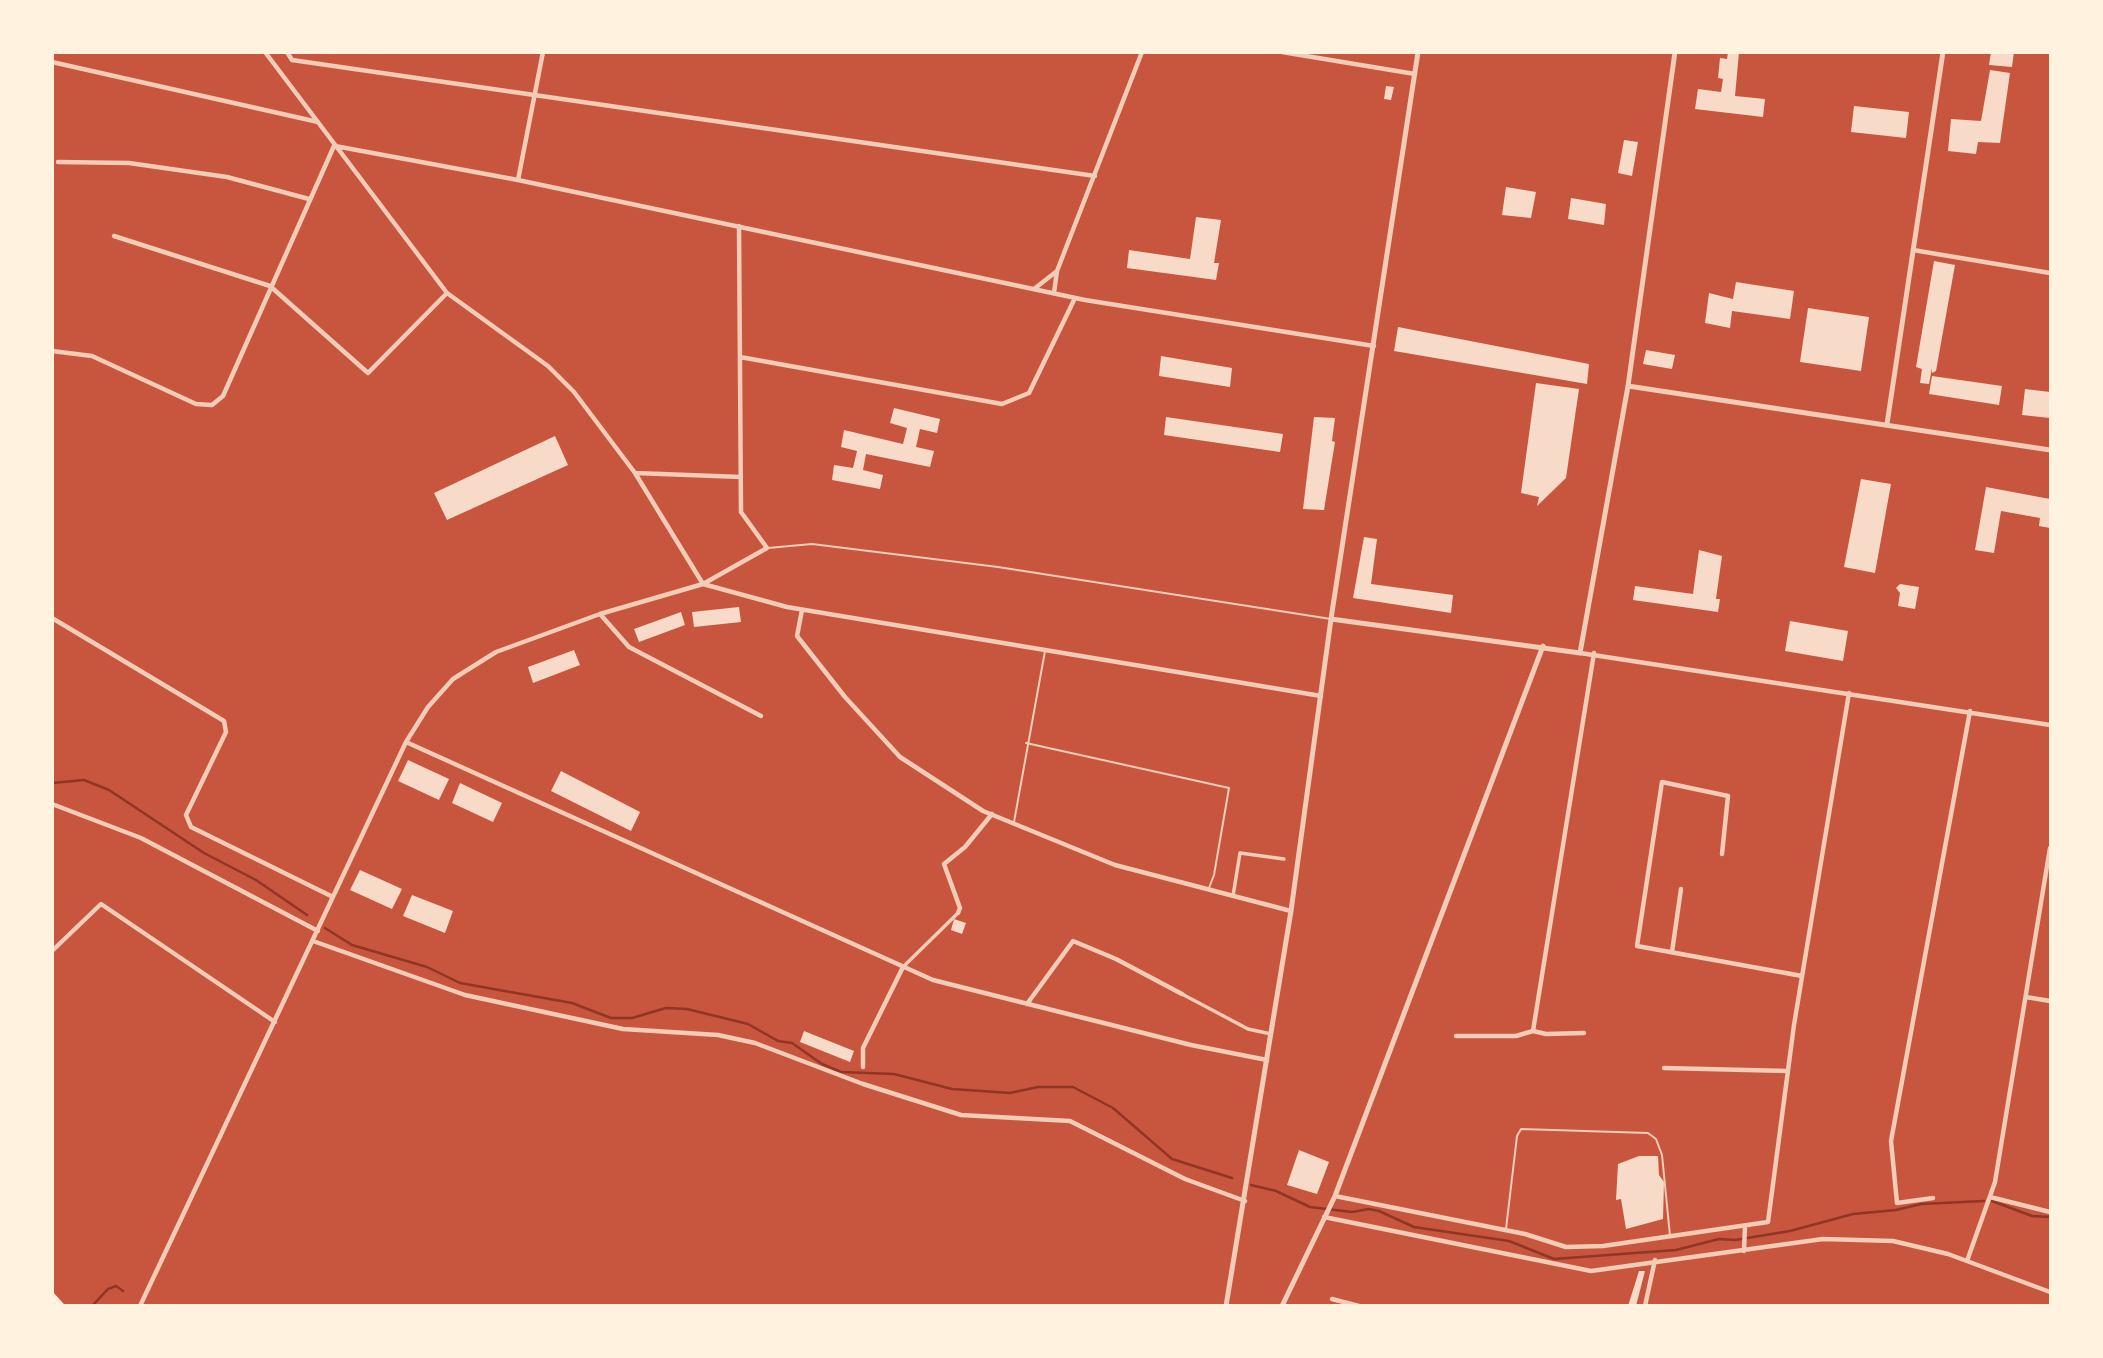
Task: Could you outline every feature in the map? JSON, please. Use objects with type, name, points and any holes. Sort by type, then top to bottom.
[{"type":"main road","points":[[52,1296],[61,1306]]},
{"type":"street","points":[[265,52],[447,293],[548,366],[574,392],[635,473],[703,584],[802,610],[1322,697]]},
{"type":"street","points":[[287,52],[292,60],[1095,176]]},
{"type":"street","points":[[518,180],[543,52]]},
{"type":"street","points":[[1054,293],[1057,271],[1142,52]]},
{"type":"street","points":[[1282,52],[1415,74]]},
{"type":"street","points":[[1226,1306],[1291,911],[1331,619],[1418,52]]},
{"type":"street","points":[[1580,653],[1628,386],[1675,52]]},
{"type":"street","points":[[1887,424],[1943,52]]},
{"type":"street","points":[[52,62],[318,122]]},
{"type":"street","points":[[334,146],[518,180],[1075,298],[1374,346]]},
{"type":"street","points":[[52,351],[92,356],[196,404],[212,405],[223,396],[334,146]]},
{"type":"street","points":[[58,162],[129,163],[227,177],[309,199]]},
{"type":"street","points":[[140,1306],[406,742],[428,707],[453,680],[496,652],[600,614],[703,584],[767,548],[741,512],[739,226]]},
{"type":"street","points":[[114,236],[270,286],[368,373],[447,293]]},
{"type":"street","points":[[1913,250],[2050,273]]},
{"type":"street","points":[[1033,289],[1057,271]]},
{"type":"street","points":[[740,357],[1002,404],[1029,393],[1075,298]]},
{"type":"street","points":[[1628,386],[2050,450]]},
{"type":"street","points":[[635,473],[741,477]]},
{"type":"street","points":[[802,610],[797,636],[845,697],[900,757],[992,814],[1115,865],[1291,911]]},
{"type":"street","points":[[600,614],[629,647],[761,716]]},
{"type":"street","points":[[52,618],[224,721],[226,732],[186,815],[191,827],[333,897]]},
{"type":"street","points":[[1331,619],[1594,653],[2050,725]]},
{"type":"street","points":[[1282,1306],[1335,1196],[1544,646]]},
{"type":"street","points":[[1533,1031],[1594,653]]},
{"type":"street","points":[[1335,1196],[1506,1230],[1566,1247],[1603,1246],[1768,1222],[1802,976],[1849,693]]},
{"type":"street","points":[[1933,1198],[1897,1203],[1891,1140],[1970,711]]},
{"type":"street","points":[[406,742],[948,985],[1267,1060]]},
{"type":"street","points":[[1722,854],[1728,796],[1661,782],[1637,946],[1802,976]]},
{"type":"street","points":[[52,804],[141,838],[318,931]]},
{"type":"street","points":[[863,1067],[863,1048],[903,967],[960,908],[944,864],[965,847],[992,814]]},
{"type":"street","points":[[1967,1262],[1995,1182],[2050,848]]},
{"type":"street","points":[[1233,896],[1240,853],[1284,859]]},
{"type":"street","points":[[1672,952],[1681,890]]},
{"type":"street","points":[[52,951],[101,904],[275,1022]]},
{"type":"street","points":[[1027,1004],[1073,941],[1116,959],[1248,1029],[1272,1034]]},
{"type":"street","points":[[313,942],[465,995],[622,1029],[718,1035],[755,1043],[863,1084],[961,1115],[1070,1121],[1185,1179],[1245,1201]]},
{"type":"street","points":[[2025,997],[2050,1001]]},
{"type":"street","points":[[1456,1037],[1516,1036],[1533,1031],[1546,1034],[1584,1033]]},
{"type":"street","points":[[1664,1068],[1788,1072]]},
{"type":"street","points":[[1990,1197],[2050,1212]]},
{"type":"street","points":[[1325,1216],[1591,1271],[1823,1239],[1893,1241],[1948,1254],[2050,1292]]},
{"type":"street","points":[[1744,1251],[1745,1226]]},
{"type":"street","points":[[1645,1306],[1656,1260]]},
{"type":"street","points":[[1332,1299],[1359,1306]]},
{"type":"lane","points":[[767,548],[811,544],[998,567],[1331,619]]},
{"type":"lane","points":[[1014,823],[1026,743],[1045,650]]},
{"type":"lane","points":[[1026,743],[1229,788],[1214,875],[1208,890]]},
{"type":"lane","points":[[1506,1230],[1517,1136],[1521,1129],[1648,1133],[1656,1139],[1662,1155],[1670,1236]]},
{"type":"building","points":[[1728,52],[1739,52],[1735,96],[1765,99],[1763,117],[1695,109],[1698,89],[1721,92],[1723,79],[1718,78],[1720,58],[1727,59]]},
{"type":"building","points":[[1991,52],[2014,52],[2012,67],[1989,65]]},
{"type":"building","points":[[1990,70],[2010,73],[2000,143],[1978,142],[1976,154],[1948,151],[1951,119],[1981,121]]},
{"type":"building","points":[[1386,86],[1394,87],[1391,100],[1384,99]]},
{"type":"building","points":[[1854,106],[1909,112],[1906,138],[1851,132]]},
{"type":"building","points":[[1624,140],[1638,142],[1632,176],[1618,173]]},
{"type":"building","points":[[1506,187],[1536,192],[1531,218],[1502,215]]},
{"type":"building","points":[[1571,198],[1606,204],[1604,225],[1568,219]]},
{"type":"building","points":[[1196,217],[1221,220],[1214,263],[1219,263],[1216,280],[1127,268],[1129,250],[1190,259]]},
{"type":"building","points":[[1934,261],[1955,265],[1936,371],[1932,373],[1932,368],[1929,384],[1920,383],[1922,369],[1916,367]]},
{"type":"building","points":[[1736,282],[1794,291],[1790,319],[1732,311],[1730,328],[1705,323],[1709,293],[1733,299]]},
{"type":"building","points":[[1808,308],[1869,317],[1861,371],[1800,362]]},
{"type":"building","points":[[1398,327],[1589,364],[1587,384],[1394,351]]},
{"type":"building","points":[[1646,350],[1675,355],[1672,369],[1643,364]]},
{"type":"building","points":[[1161,356],[1232,368],[1230,387],[1159,376]]},
{"type":"building","points":[[1932,376],[2002,386],[1999,405],[1929,394]]},
{"type":"building","points":[[1536,383],[1579,389],[1566,478],[1537,506],[1539,497],[1521,493]]},
{"type":"building","points":[[2025,389],[2050,392],[2050,418],[2022,415]]},
{"type":"building","points":[[894,408],[940,419],[937,433],[920,429],[916,447],[934,451],[930,467],[866,454],[863,470],[883,475],[880,489],[832,480],[834,465],[853,468],[857,451],[841,447],[844,430],[903,444],[907,428],[890,423]]},
{"type":"building","points":[[1166,417],[1283,434],[1280,452],[1164,435]]},
{"type":"building","points":[[1314,417],[1335,418],[1332,441],[1335,442],[1324,510],[1303,509]]},
{"type":"building","points":[[555,436],[568,465],[447,520],[434,493]]},
{"type":"building","points":[[1861,479],[1891,484],[1875,573],[1844,567]]},
{"type":"building","points":[[1986,487],[2050,499],[2050,528],[2039,526],[2040,518],[2001,511],[1994,553],[1975,550]]},
{"type":"building","points":[[1364,537],[1377,539],[1371,584],[1453,595],[1451,613],[1353,598]]},
{"type":"building","points":[[1699,550],[1722,556],[1716,599],[1720,599],[1718,612],[1633,600],[1635,586],[1693,594]]},
{"type":"building","points":[[1900,584],[1919,587],[1915,609],[1898,606],[1900,593],[1896,588]]},
{"type":"building","points":[[739,607],[741,622],[694,627],[692,612]]},
{"type":"building","points":[[681,612],[685,625],[639,642],[634,629]]},
{"type":"building","points":[[1790,621],[1848,631],[1843,661],[1785,651]]},
{"type":"building","points":[[574,650],[580,665],[533,683],[528,667]]},
{"type":"building","points":[[408,760],[449,779],[439,800],[398,781]]},
{"type":"building","points":[[561,771],[640,812],[631,831],[551,791]]},
{"type":"building","points":[[460,783],[502,803],[493,822],[452,803]]},
{"type":"building","points":[[360,870],[402,889],[392,909],[350,890]]},
{"type":"building","points":[[412,895],[453,911],[445,933],[403,916]]},
{"type":"building","points":[[954,919],[966,923],[962,934],[951,930]]},
{"type":"building","points":[[804,1031],[854,1051],[850,1062],[800,1042]]},
{"type":"building","points":[[1299,1150],[1329,1162],[1317,1194],[1287,1185]]},
{"type":"building","points":[[1639,1156],[1658,1156],[1659,1175],[1664,1182],[1663,1219],[1626,1229],[1621,1199],[1616,1200],[1618,1164]]},
{"type":"building","points":[[1639,1271],[1645,1271],[1636,1306],[1628,1306]]},
{"type":"waterway","points":[[52,783],[84,780],[109,790],[204,853],[256,880],[307,915]]},
{"type":"waterway","points":[[325,928],[352,945],[427,967],[460,983],[572,1003],[611,1018],[632,1018],[666,1008],[687,1009],[748,1024],[778,1041],[792,1043],[822,1064],[841,1072],[894,1074],[952,1089],[1010,1093],[1038,1087],[1073,1087],[1113,1108],[1172,1159],[1232,1178]]},
{"type":"waterway","points":[[1251,1185],[1276,1191],[1310,1207],[1352,1212],[1369,1209],[1379,1211],[1414,1227],[1509,1241],[1554,1259],[1676,1250],[1719,1239],[1735,1240],[1790,1231],[1853,1214],[1896,1210],[1921,1204],[1984,1201]]},
{"type":"waterway","points":[[1992,1201],[2032,1216],[2050,1217]]},
{"type":"waterway","points":[[92,1306],[108,1289],[116,1286],[123,1291]]}]
